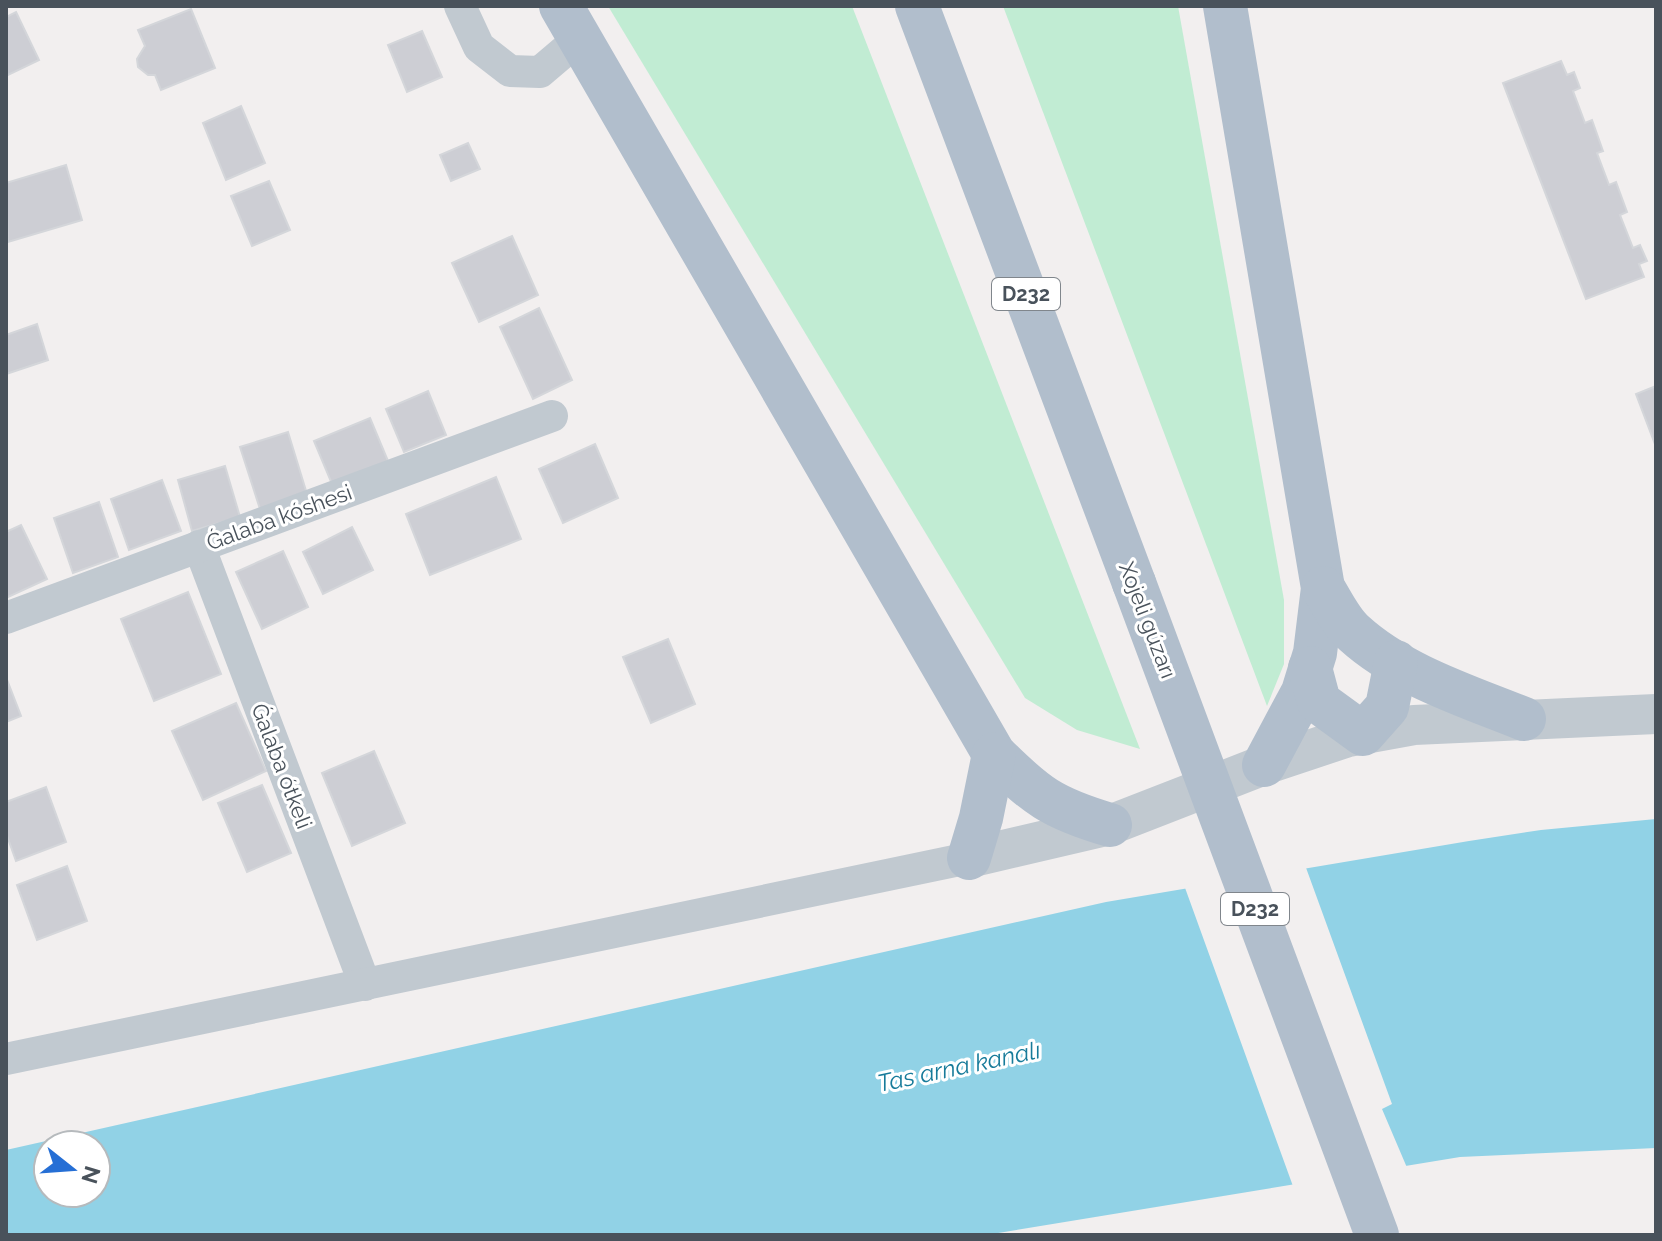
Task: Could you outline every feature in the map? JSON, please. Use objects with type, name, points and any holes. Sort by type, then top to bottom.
[{"type":"main road","name":"Xojeli gúzarı","points":[[917,6],[1377,1235]]},
{"type":"main road","points":[[1225,6],[1323,588],[1315,653],[1303,692],[1264,765]]},
{"type":"main road","points":[[571,22],[994,754],[1026,786],[1054,806],[1110,825]]},
{"type":"main road","points":[[1323,588],[1353,632],[1396,662],[1524,719]]},
{"type":"main road","points":[[1310,668],[1319,702],[1363,734],[1387,707],[1396,662]]},
{"type":"main road","points":[[969,858],[994,754]]},
{"type":"street","points":[[460,6],[479,47],[510,71],[540,72],[571,22]]},
{"type":"street","name":"Ǵalaba kóshesi","points":[[6,618],[552,416]]},
{"type":"street","name":"Ǵalaba ótkeli","points":[[199,546],[365,985]]},
{"type":"street","points":[[6,1059],[969,858],[1110,825],[1264,765],[1363,734],[1414,725],[1656,714]]},
{"type":"green space","points":[[608,6],[852,6],[1140,749],[1077,730],[1025,698]]},
{"type":"green space","points":[[1003,6],[1178,6],[1284,600],[1284,664],[1267,706]]},
{"type":"water","name":"Tas arna kanalı","points":[[1656,819],[1656,1148],[1460,1157],[986,1235],[6,1235],[6,1150],[32,1144],[32,1209],[112,1209],[112,1129],[99,1129],[1106,902],[1541,830]]},
{"type":"pier","points":[[1305,865],[1392,1104],[1382,1109],[1408,1170],[1294,1189],[1184,885]]},
{"type":"building","points":[[191,9],[215,68],[161,90],[155,75],[148,75],[138,67],[137,59],[145,46],[138,30]]},
{"type":"building","points":[[16,12],[39,60],[6,76],[6,17]]},
{"type":"building","points":[[422,31],[442,77],[407,92],[388,45]]},
{"type":"building","points":[[1561,61],[1567,75],[1574,72],[1580,88],[1573,91],[1585,123],[1592,120],[1603,151],[1597,153],[1609,185],[1616,182],[1627,212],[1620,215],[1633,248],[1640,245],[1647,261],[1639,264],[1644,277],[1586,299],[1503,83]]},
{"type":"building","points":[[241,106],[265,163],[226,180],[203,123]]},
{"type":"building","points":[[468,143],[480,169],[451,181],[440,155]]},
{"type":"building","points":[[66,165],[82,220],[8,242],[6,183]]},
{"type":"building","points":[[269,181],[290,230],[252,246],[231,196]]},
{"type":"building","points":[[512,236],[538,295],[479,322],[452,263]]},
{"type":"building","points":[[539,308],[572,380],[533,399],[500,327]]},
{"type":"building","points":[[37,324],[48,360],[6,374],[6,335]]},
{"type":"building","points":[[1656,386],[1656,447],[1636,394]]},
{"type":"building","points":[[428,391],[446,435],[404,452],[386,409]]},
{"type":"building","points":[[370,418],[388,461],[332,484],[314,441]]},
{"type":"building","points":[[288,432],[307,494],[260,509],[240,447]]},
{"type":"building","points":[[595,444],[618,498],[563,523],[539,469]]},
{"type":"building","points":[[225,466],[240,517],[192,531],[178,480]]},
{"type":"building","points":[[496,477],[521,539],[430,575],[406,514]]},
{"type":"building","points":[[162,480],[181,531],[129,550],[111,499]]},
{"type":"building","points":[[99,502],[118,557],[73,573],[54,518]]},
{"type":"building","points":[[21,525],[47,579],[6,598],[6,532]]},
{"type":"building","points":[[352,527],[373,570],[323,594],[303,552]]},
{"type":"building","points":[[283,551],[308,607],[262,629],[236,572]]},
{"type":"building","points":[[188,592],[221,674],[154,701],[121,619]]},
{"type":"building","points":[[668,639],[695,704],[651,723],[623,657]]},
{"type":"building","points":[[6,677],[21,716],[6,722]]},
{"type":"building","points":[[236,703],[266,771],[203,800],[172,731]]},
{"type":"building","points":[[374,751],[405,823],[352,846],[322,773]]},
{"type":"building","points":[[262,785],[291,853],[247,872],[218,803]]},
{"type":"building","points":[[46,787],[66,842],[16,861],[6,833],[6,802]]},
{"type":"building","points":[[67,866],[87,921],[37,940],[17,885]]}]
